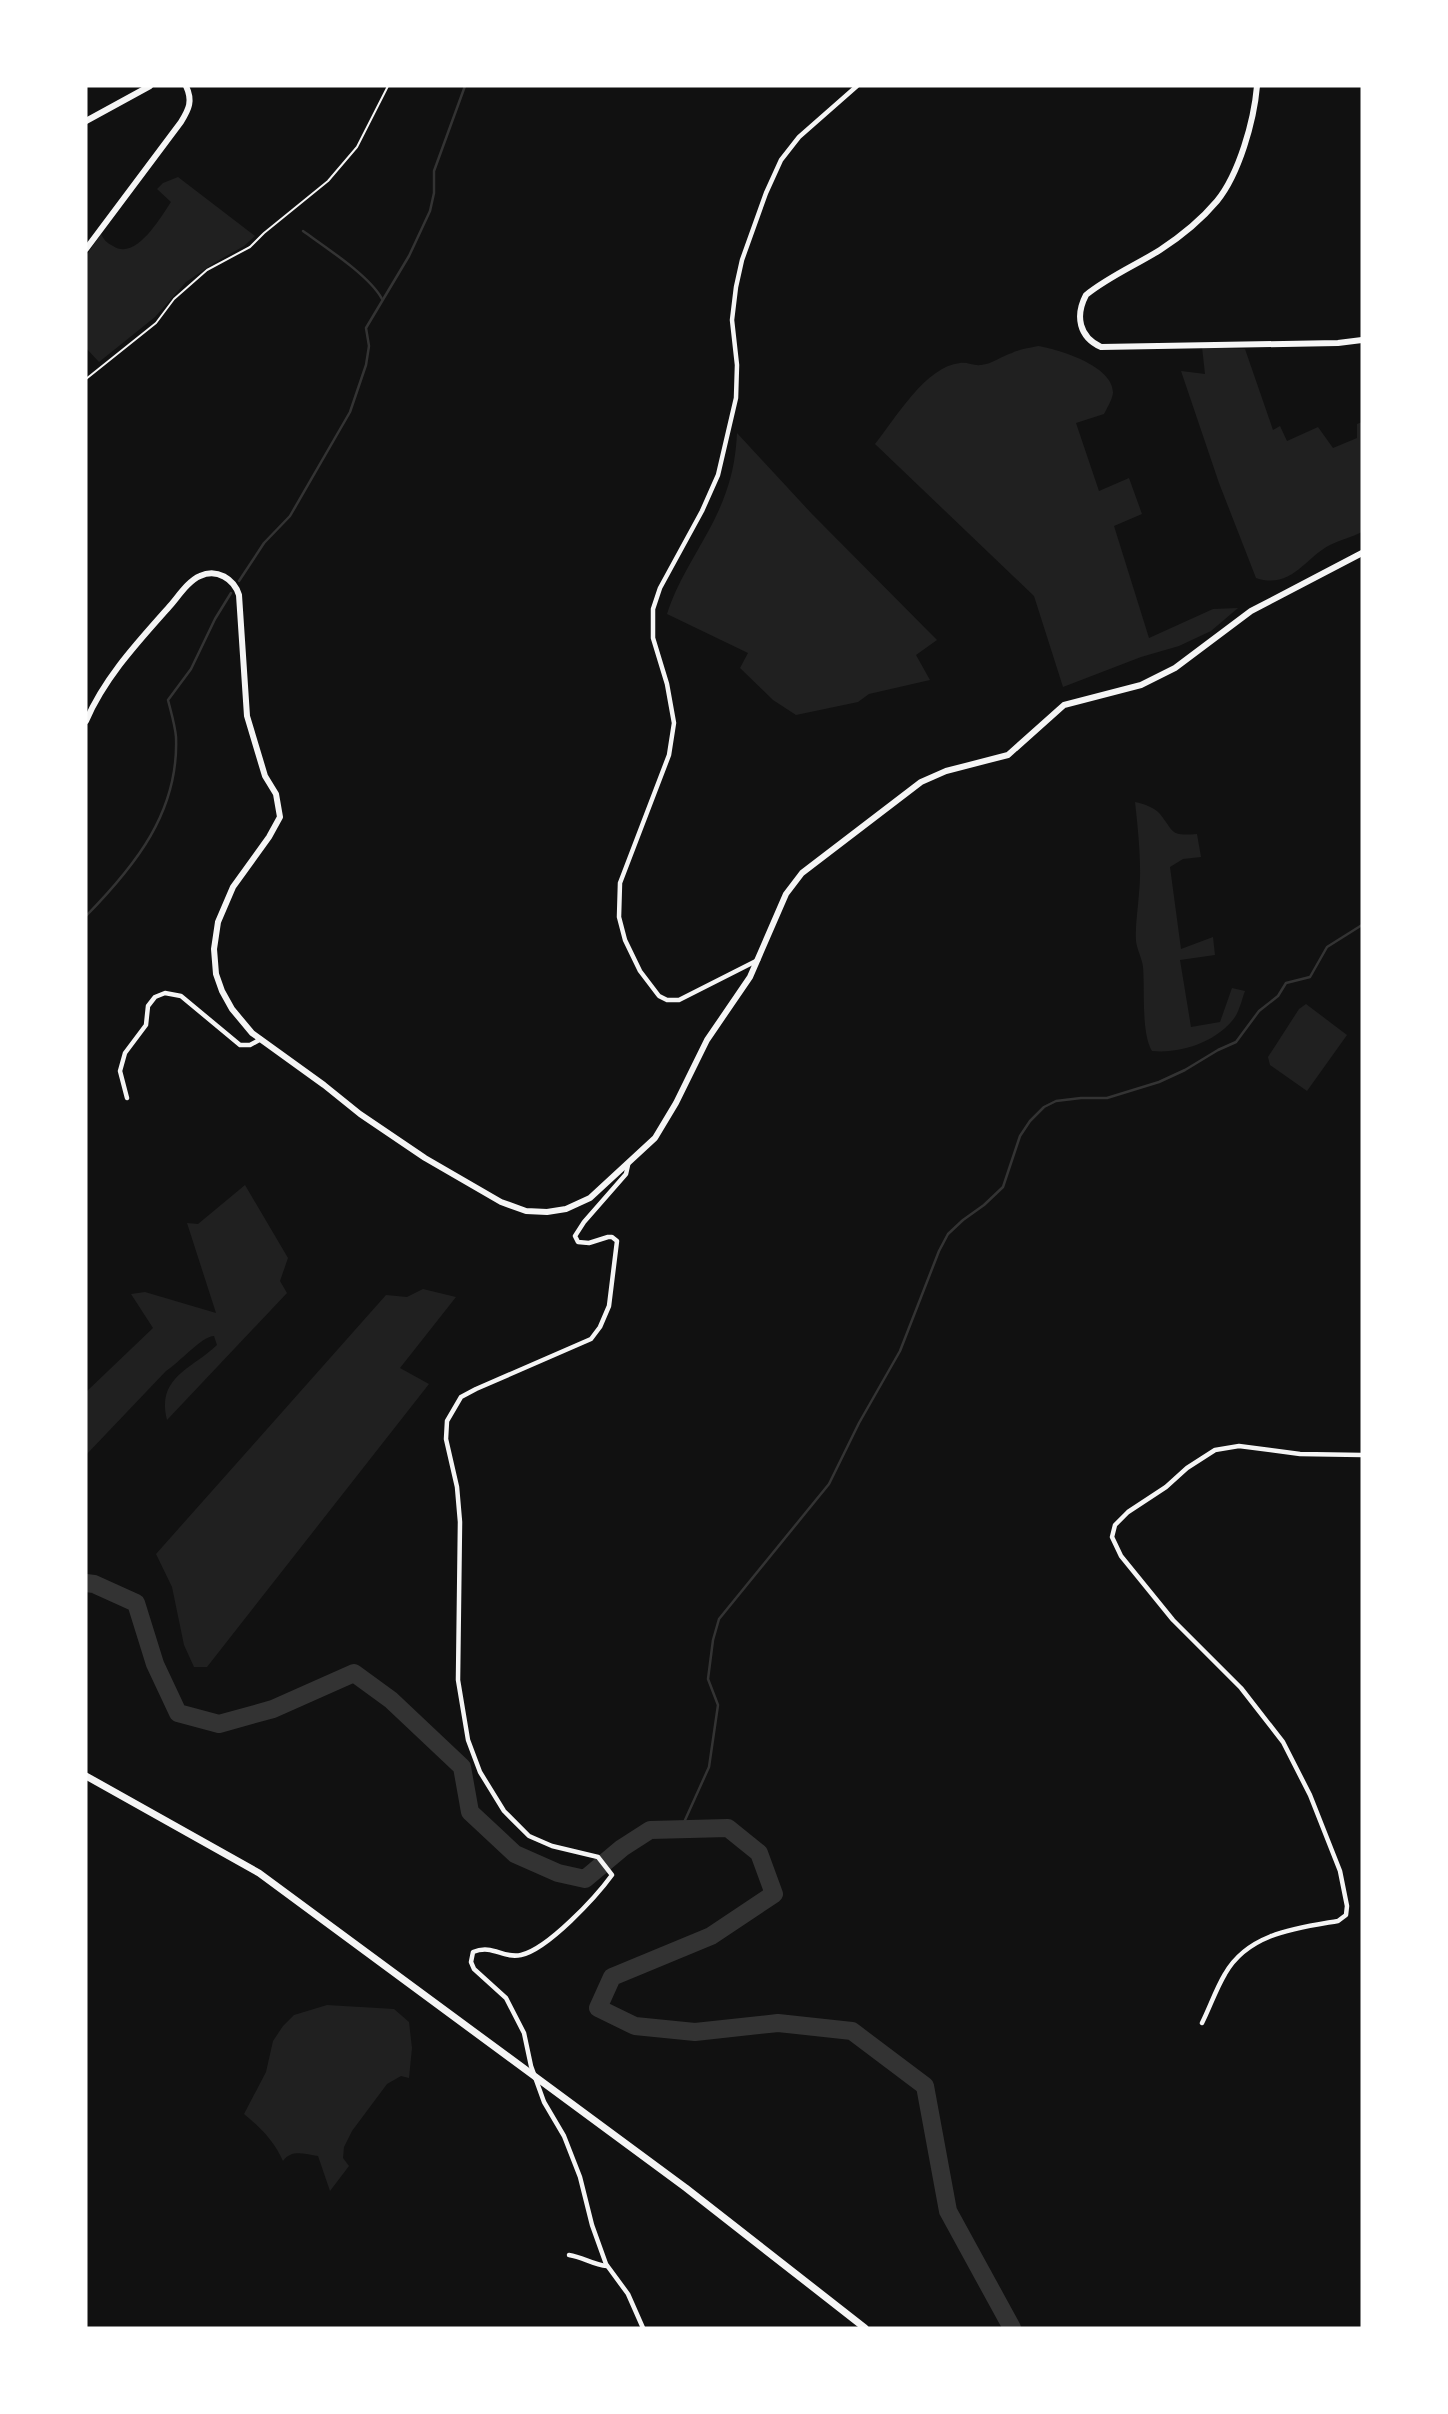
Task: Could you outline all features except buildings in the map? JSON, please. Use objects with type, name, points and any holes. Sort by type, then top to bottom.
[{"type":"highway","points":[[86,1776],[259,1873],[642,2156],[865,2328]]},
{"type":"main road","points":[[86,121],[150,86]]},
{"type":"main road","points":[[86,249],[181,122],[189,108],[190,96],[186,86]]},
{"type":"main road","points":[[1257,86],[1251,122],[1237,164],[1217,201],[1161,249],[1086,295],[1081,304],[1081,324],[1090,342],[1101,347],[1338,343],[1362,340]]},
{"type":"main road","points":[[86,721],[96,699],[128,654],[191,583],[200,576],[214,573],[222,575],[233,584],[239,595],[247,716],[265,776],[275,794],[280,817],[270,837],[233,887],[218,922],[214,949],[216,974],[222,990],[232,1009],[252,1033],[414,1151],[513,1207],[547,1212],[579,1204],[596,1194],[655,1138],[676,1103],[707,1040],[750,977],[786,894],[802,873],[921,782],[946,771],[1008,755],[1064,705],[1141,685],[1175,668],[1251,611],[1362,553]]},
{"type":"street","points":[[758,960],[679,1000],[667,1000],[659,996],[640,971],[625,940],[619,918],[620,883],[669,755],[674,723],[667,684],[653,638],[653,609],[660,588],[702,511],[718,475],[736,398],[737,365],[732,320],[742,260],[766,192],[781,160],[799,137],[857,86]]},
{"type":"street","points":[[127,1098],[120,1071],[122,1062],[146,1025],[148,1006],[155,997],[165,993],[181,996],[240,1045],[250,1045],[261,1039]]},
{"type":"street","points":[[628,1165],[626,1174],[575,1236],[578,1242],[584,1243],[608,1237],[617,1241],[609,1306],[600,1327],[591,1339],[523,1367],[461,1397],[447,1421],[446,1439],[457,1486],[460,1522],[458,1680],[468,1741],[480,1772],[504,1811],[529,1836],[552,1846],[598,1857],[612,1875],[594,1898],[545,1943],[521,1955],[506,1954],[486,1947],[472,1953],[474,1969],[506,1998],[524,2033],[531,2066],[544,2102],[564,2136],[580,2177],[592,2225],[608,2266],[628,2294],[643,2328]]},
{"type":"street","points":[[1202,2023],[1225,1974],[1248,1947],[1273,1934],[1338,1921],[1346,1915],[1347,1906],[1335,1858],[1310,1795],[1283,1742],[1241,1688],[1173,1620],[1121,1556],[1112,1537],[1115,1525],[1128,1512],[1214,1450],[1239,1446],[1300,1454],[1362,1455]]},
{"type":"street","points":[[569,2255],[582,2257],[596,2265],[608,2266]]},
{"type":"path","points":[[86,379],[156,323],[174,299],[207,270],[250,247],[328,181],[357,148],[388,86]]},
{"type":"shaded area","points":[[178,177],[255,236],[244,246],[186,282],[155,317],[99,362],[86,348],[86,256],[101,234],[109,244],[122,249],[139,243],[171,202],[157,189],[163,183]]},
{"type":"shaded area","points":[[1038,346],[1071,355],[1095,367],[1111,383],[1113,393],[1104,414],[1076,423],[1099,491],[1129,478],[1142,514],[1114,526],[1149,638],[1213,609],[1238,608],[1211,631],[1179,646],[1141,657],[1063,687],[1034,596],[875,444],[912,395],[935,373],[960,363],[985,364]]},
{"type":"shaded area","points":[[1202,347],[1245,349],[1273,430],[1280,426],[1287,441],[1318,427],[1333,448],[1357,438],[1357,424],[1362,422],[1362,532],[1321,550],[1297,570],[1279,580],[1256,578],[1219,483],[1181,371],[1205,374]]},
{"type":"shaded area","points":[[737,433],[812,514],[937,640],[916,655],[930,680],[869,694],[858,702],[796,715],[773,700],[740,668],[748,653],[667,614],[680,582],[720,507],[732,470]]},
{"type":"shaded area","points":[[1135,802],[1155,809],[1177,834],[1197,834],[1201,857],[1183,859],[1170,867],[1181,949],[1213,937],[1215,955],[1180,960],[1191,1027],[1220,1022],[1232,988],[1245,991],[1237,1014],[1228,1025],[1209,1039],[1187,1048],[1152,1051],[1146,1034],[1143,967],[1136,941],[1140,871]]},
{"type":"shaded area","points":[[1306,1004],[1347,1035],[1307,1091],[1270,1065],[1268,1057],[1299,1009]]},
{"type":"shaded area","points":[[245,1185],[288,1258],[280,1281],[287,1293],[167,1420],[165,1405],[171,1384],[178,1375],[217,1345],[214,1336],[203,1340],[166,1371],[86,1455],[86,1392],[153,1328],[131,1294],[145,1292],[216,1313],[187,1223],[198,1224]]},
{"type":"shaded area","points":[[423,1289],[456,1297],[400,1368],[429,1384],[207,1667],[194,1667],[184,1645],[172,1587],[156,1554],[386,1295],[407,1297]]},
{"type":"shaded area","points":[[327,2005],[394,2009],[409,2022],[412,2048],[409,2078],[401,2076],[387,2084],[352,2131],[344,2147],[343,2158],[349,2166],[330,2191],[318,2156],[294,2154],[283,2161],[267,2135],[244,2114],[266,2072],[273,2041],[283,2026],[294,2015]]},
{"type":"waterway","points":[[239,581],[264,543],[290,516],[350,412],[366,365],[369,346],[366,328],[409,256],[430,211],[434,193],[434,171],[465,86]]},
{"type":"waterway","points":[[303,231],[358,272],[382,299]]},
{"type":"waterway","points":[[86,916],[137,857],[162,813],[175,764],[176,737],[168,700],[191,669],[231,593]]},
{"type":"waterway","points":[[681,1829],[709,1767],[718,1705],[708,1679],[713,1640],[719,1619],[829,1484],[859,1423],[900,1351],[948,1234],[1003,1187],[1020,1136],[1030,1121],[1044,1107],[1056,1101],[1107,1098],[1159,1082],[1236,1042],[1259,1011],[1278,996],[1286,983],[1310,977],[1327,947],[1362,925]]},
{"type":"waterway","points":[[86,1583],[136,1603],[155,1664],[178,1713],[219,1724],[273,1709],[354,1673],[391,1700],[462,1767],[470,1812],[515,1854],[558,1873],[585,1879],[622,1848],[650,1830],[728,1828],[759,1853],[774,1894],[711,1936],[612,1977],[598,2008],[635,2026],[695,2032],[778,2023],[852,2031],[925,2086],[948,2211],[1012,2328]]}]
